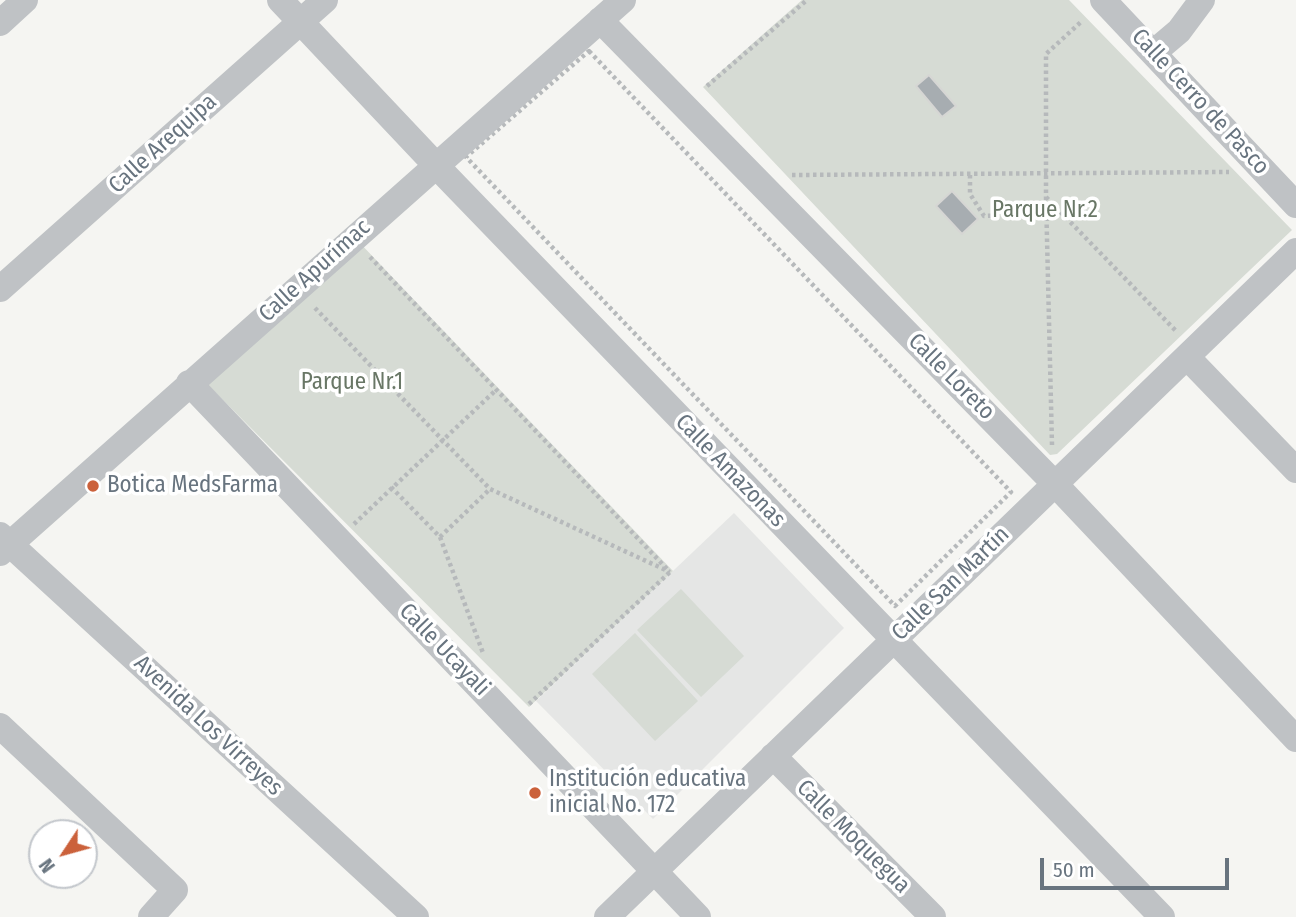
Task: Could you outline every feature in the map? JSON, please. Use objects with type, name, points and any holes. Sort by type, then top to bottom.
[{"type":"street","points":[[0,23],[25,0]]},
{"type":"street","name":"Calle Amazonas","points":[[280,0],[1162,917]]},
{"type":"street","name":"Calle Arequipa","points":[[0,289],[325,0]]},
{"type":"street","name":"Calle Apurímac","points":[[3,544],[190,383],[623,0]]},
{"type":"street","name":"Calle Cerro de Pasco","points":[[1103,0],[1296,205]]},
{"type":"street","points":[[1153,53],[1179,31],[1202,0]]},
{"type":"street","name":"Calle Loreto","points":[[600,20],[1055,484],[1296,739]]},
{"type":"street","name":"Calle San Martín","points":[[607,917],[1296,251]]},
{"type":"street","points":[[1186,357],[1296,470]]},
{"type":"street","name":"Calle Ucayali","points":[[190,383],[698,917]]},
{"type":"street","name":"Avenida Los Virreyes","points":[[3,544],[416,917]]},
{"type":"street","points":[[0,726],[175,890],[151,917]]},
{"type":"street","name":"Calle Moquegua","points":[[773,756],[933,917]]},
{"type":"path","points":[[707,86],[807,0]]},
{"type":"path","points":[[1052,447],[1046,214],[1046,54],[1082,21]]},
{"type":"path","points":[[589,51],[1011,492],[895,606],[466,157],[589,51]]},
{"type":"path","points":[[792,175],[1229,172]]},
{"type":"path","points":[[970,175],[970,194],[984,216],[1046,214]]},
{"type":"path","points":[[1046,197],[1176,331]]},
{"type":"path","points":[[362,249],[670,572]]},
{"type":"path","points":[[306,299],[490,489],[670,572]]},
{"type":"path","points":[[339,540],[391,487],[496,390]]},
{"type":"path","points":[[391,487],[440,537],[484,657]]},
{"type":"path","points":[[440,537],[490,489]]},
{"type":"path","points":[[529,704],[670,572]]},
{"type":"shaded area","points":[[734,513],[844,628],[653,819],[536,701]]},
{"type":"green space","name":"Parque Nr.2","points":[[802,0],[1069,0],[1292,230],[1057,454],[1050,455],[703,87]]},
{"type":"green space","name":"Parque Nr.1","points":[[357,240],[673,571],[529,707],[207,384]]},
{"type":"green space","points":[[681,589],[744,656],[701,697],[637,630]]},
{"type":"green space","points":[[635,633],[698,701],[655,741],[592,674]]},
{"type":"building","points":[[929,75],[956,106],[942,117],[916,86]]},
{"type":"building","points":[[952,191],[978,219],[962,234],[936,206]]},
{"type":"place","name":"Botica MedsFarma","points":[[93,486]]},
{"type":"place","name":"Institución educativa inicial No. 172","points":[[535,793]]}]
